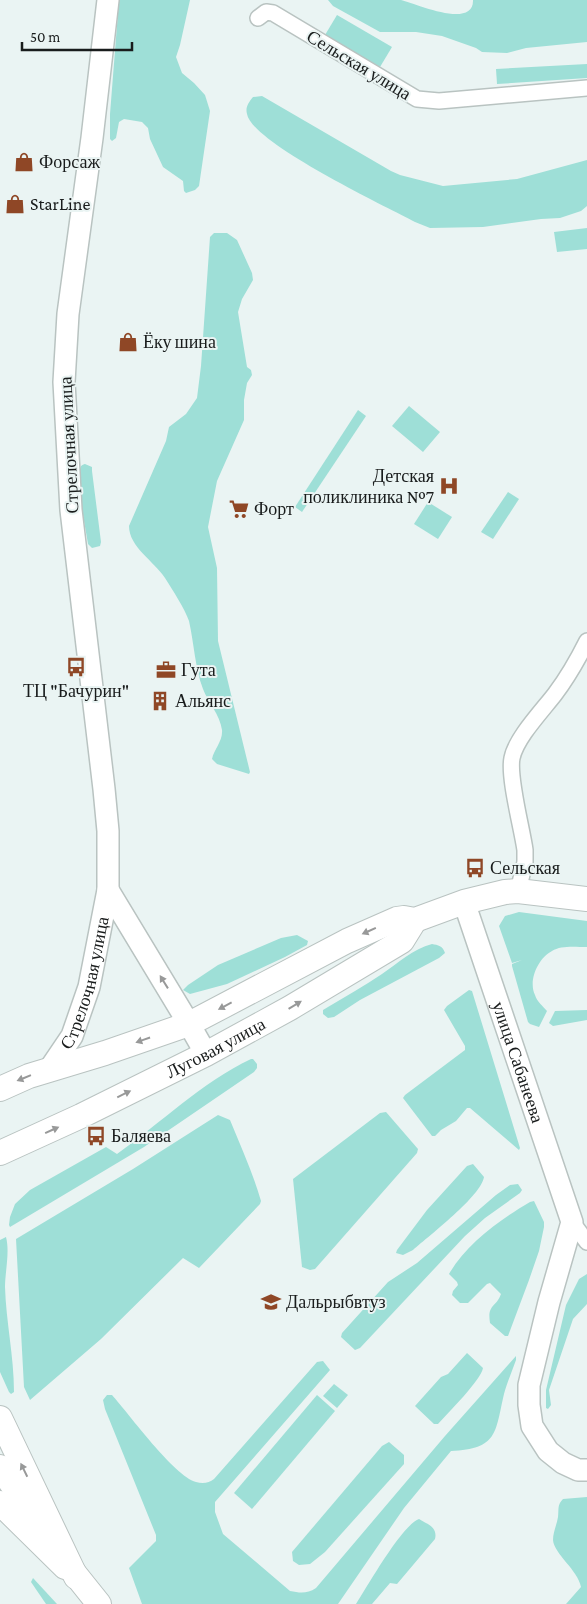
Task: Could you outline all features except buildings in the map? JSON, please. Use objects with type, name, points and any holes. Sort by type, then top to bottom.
[{"type":"main road","name":"Стрелочная улица","points":[[50,1070],[72,1036],[89,987],[108,890],[108,831],[83,602],[70,510],[64,382],[68,314],[91,148],[108,0]]},
{"type":"main road","name":"Стрелочная улица","points":[[108,890],[206,1054]]},
{"type":"main road","name":"Луговая улица","points":[[0,1089],[29,1076],[105,1053],[189,1024],[353,938],[397,919],[415,920],[464,902],[518,891],[587,898]]},
{"type":"main road","name":"улица Сабанеева","points":[[464,902],[572,1222]]},
{"type":"main road","name":"Луговая улица","points":[[0,1153],[81,1116],[206,1054],[282,1013],[402,941],[415,920]]},
{"type":"main road","points":[[0,1172],[11,1154],[22,1143]]},
{"type":"main road","points":[[572,1222],[548,1302],[529,1385],[529,1405],[532,1426],[548,1451],[563,1463],[578,1470],[587,1470]]},
{"type":"main road","points":[[0,1418],[76,1577]]},
{"type":"main road","points":[[0,1467],[76,1577]]},
{"type":"main road","points":[[0,1502],[76,1577],[99,1604]]},
{"type":"street","name":"Сельская улица","points":[[258,18],[266,12],[273,13],[417,99],[439,101],[587,88]]},
{"type":"street","points":[[518,891],[525,862],[525,850],[512,775],[512,759],[520,740],[555,694],[587,641]]},
{"type":"street","name":"улица Сабанеева","points":[[572,1222],[587,1242]]},
{"type":"shaded area","points":[[119,0],[190,0],[176,57],[182,73],[205,95],[210,111],[199,186],[195,190],[186,193],[183,181],[163,167],[150,139],[148,128],[142,122],[124,119],[119,122],[116,138],[112,141],[110,139],[110,114]]},
{"type":"shaded area","points":[[328,0],[401,0],[454,14],[464,13],[471,9],[473,0],[587,0],[587,42],[526,48],[507,53],[482,52],[442,36],[416,32],[380,32],[333,6]]},
{"type":"shaded area","points":[[337,15],[392,47],[380,67],[325,35]]},
{"type":"shaded area","points":[[587,64],[587,78],[497,84],[496,69]]},
{"type":"shaded area","points":[[262,96],[391,171],[443,186],[517,179],[587,160],[587,206],[581,211],[560,218],[483,227],[430,228],[322,173],[271,141],[254,126],[247,114],[247,107],[253,97]]},
{"type":"shaded area","points":[[587,228],[587,249],[557,252],[554,232]]},
{"type":"shaded area","points":[[214,233],[227,233],[237,240],[252,273],[253,280],[242,299],[238,312],[247,367],[251,370],[252,375],[247,383],[244,400],[244,420],[217,481],[208,527],[217,568],[218,641],[249,774],[217,764],[212,759],[221,738],[221,724],[200,681],[189,621],[165,578],[133,541],[129,526],[166,441],[169,427],[186,414],[197,398],[210,237]]},
{"type":"shaded area","points":[[409,406],[440,432],[423,452],[392,426]]},
{"type":"shaded area","points":[[358,410],[366,416],[302,512],[295,507]]},
{"type":"shaded area","points":[[85,464],[92,467],[101,542],[100,546],[92,548],[88,544],[79,484],[80,468]]},
{"type":"shaded area","points":[[508,492],[519,499],[493,539],[481,532]]},
{"type":"shaded area","points":[[428,502],[452,517],[438,539],[414,524]]},
{"type":"shaded area","points":[[519,912],[587,921],[587,947],[556,949],[542,959],[536,970],[533,989],[537,1000],[547,1011],[539,1027],[528,1022],[512,966],[512,964],[522,960],[512,963],[499,926],[505,916]]},
{"type":"shaded area","points":[[297,935],[308,941],[307,945],[285,957],[227,984],[190,994],[183,990],[218,965],[281,938]]},
{"type":"shaded area","points":[[432,944],[442,947],[445,953],[360,1000],[334,1017],[328,1018],[323,1014],[323,1010],[418,949]]},
{"type":"shaded area","points":[[469,990],[472,991],[520,1148],[519,1150],[470,1108],[467,1108],[456,1121],[435,1136],[432,1136],[403,1098],[465,1050],[465,1046],[444,1010]]},
{"type":"shaded area","points":[[587,1010],[587,1020],[553,1026],[549,1023],[555,1011]]},
{"type":"shaded area","points":[[251,1059],[257,1064],[254,1072],[144,1147],[10,1227],[10,1217],[15,1204],[30,1190],[106,1147],[117,1154],[199,1091],[233,1068]]},
{"type":"shaded area","points":[[386,1112],[418,1149],[417,1153],[315,1269],[310,1270],[302,1267],[293,1179],[380,1113]]},
{"type":"shaded area","points":[[218,1115],[230,1120],[247,1160],[261,1201],[260,1204],[199,1268],[183,1258],[101,1339],[30,1400],[24,1387],[16,1239],[133,1169]]},
{"type":"shaded area","points":[[473,1164],[484,1177],[474,1194],[454,1215],[413,1250],[403,1255],[396,1253],[427,1210],[467,1166]]},
{"type":"shaded area","points":[[518,1184],[522,1190],[520,1193],[485,1218],[465,1236],[360,1348],[355,1350],[341,1337],[342,1333],[388,1282],[417,1263],[496,1195],[510,1185]]},
{"type":"shaded area","points":[[534,1201],[544,1222],[539,1251],[508,1336],[505,1336],[490,1323],[489,1317],[491,1309],[501,1294],[490,1283],[468,1303],[460,1303],[452,1295],[458,1285],[457,1282],[449,1274],[465,1252],[485,1233],[508,1216]]},
{"type":"shaded area","points":[[6,1237],[8,1249],[5,1281],[6,1300],[14,1379],[14,1392],[11,1394],[0,1372],[0,1240]]},
{"type":"shaded area","points":[[587,1274],[587,1304],[573,1319],[549,1390],[551,1405],[548,1409],[546,1408],[546,1390],[566,1305],[579,1279]]},
{"type":"shaded area","points":[[467,1353],[483,1368],[481,1373],[456,1405],[438,1424],[434,1424],[415,1406],[441,1377],[448,1374]]},
{"type":"shaded area","points":[[516,1356],[504,1394],[496,1429],[492,1436],[478,1447],[451,1451],[404,1508],[338,1604],[142,1604],[129,1568],[156,1541],[156,1535],[105,1409],[103,1400],[107,1395],[112,1395],[176,1469],[196,1482],[206,1483],[214,1479],[317,1362],[323,1361],[330,1370],[215,1502],[215,1512],[223,1534],[290,1591],[303,1592],[316,1588],[445,1436]]},
{"type":"shaded area","points":[[334,1384],[348,1395],[337,1408],[323,1396]]},
{"type":"shaded area","points":[[317,1395],[335,1411],[252,1509],[234,1493]]},
{"type":"shaded area","points":[[389,1442],[404,1455],[404,1464],[325,1552],[310,1564],[299,1565],[293,1561],[292,1552],[382,1446]]},
{"type":"shaded area","points":[[587,1497],[587,1604],[566,1604],[581,1587],[576,1574],[557,1551],[553,1537],[560,1503],[563,1499]]},
{"type":"shaded area","points":[[419,1519],[433,1529],[436,1535],[435,1539],[397,1584],[390,1583],[372,1604],[356,1604],[394,1544]]},
{"type":"shaded area","points":[[33,1578],[57,1604],[46,1604],[31,1582]]},
{"type":"place","name":"Форсаж","points":[[24,162]]},
{"type":"place","name":"StarLine","points":[[15,204]]},
{"type":"place","name":"Ёку шина","points":[[128,342]]},
{"type":"place","name":"Детская поликлиника №7","points":[[449,486]]},
{"type":"place","name":"Форт","points":[[239,509]]},
{"type":"place","name":"ТЦ \"Бачурин\"","points":[[76,667]]},
{"type":"place","name":"Гута","points":[[166,670]]},
{"type":"place","name":"Альянс","points":[[160,701]]},
{"type":"place","name":"Сельская","points":[[475,868]]},
{"type":"place","name":"Баляева","points":[[96,1136]]},
{"type":"place","name":"Дальрыбвтуз","points":[[271,1302]]}]
